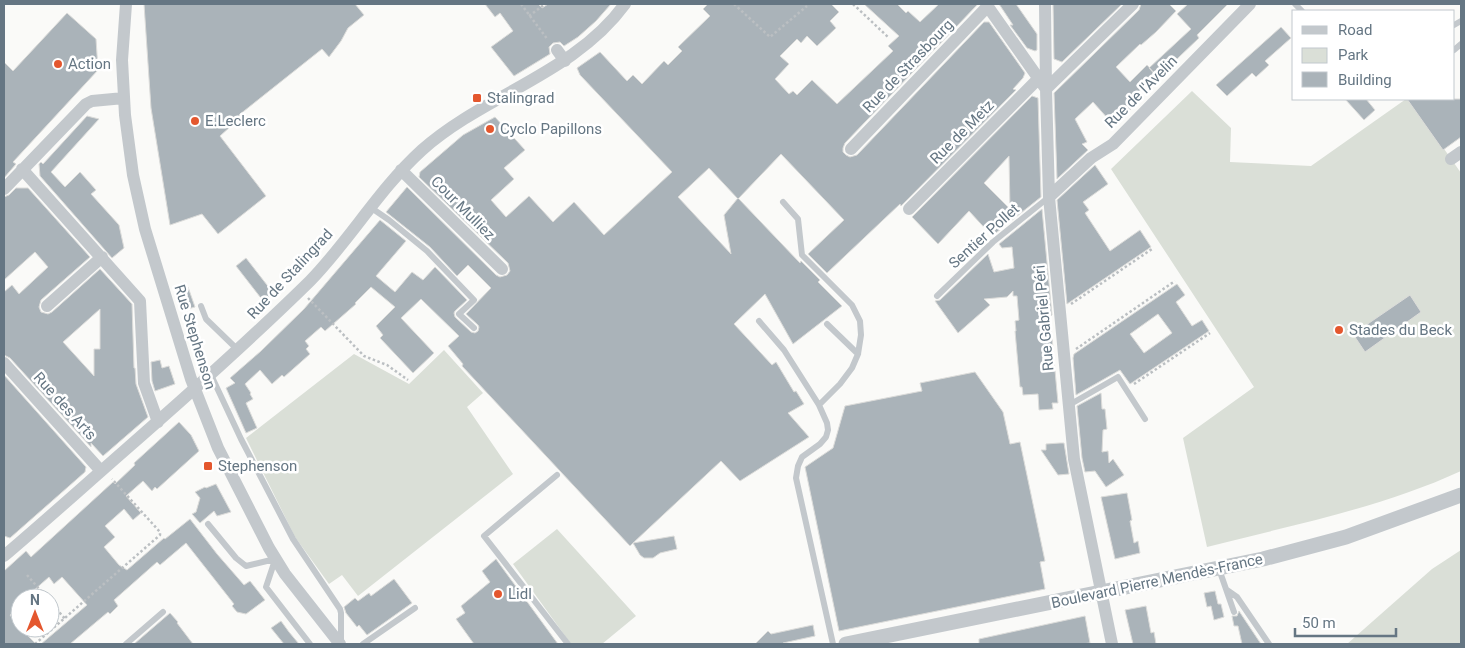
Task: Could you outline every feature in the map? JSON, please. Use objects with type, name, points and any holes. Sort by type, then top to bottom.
[{"type":"street","name":"Rue Stephenson","points":[[126,4],[122,60],[130,160],[140,208],[194,390],[232,477],[276,559],[340,644]]},
{"type":"street","name":"Rue de Stalingrad","points":[[4,556],[211,375],[300,290],[326,263],[401,170],[422,151],[444,132],[561,55],[600,32],[625,4]]},
{"type":"street","name":"Rue Gabriel Péri","points":[[1045,4],[1042,84],[1049,197],[1068,405],[1076,470],[1112,644]]},
{"type":"street","name":"Rue de Metz","points":[[909,209],[1042,84],[1133,4]]},
{"type":"street","name":"Rue de l'Avelin","points":[[1049,197],[1091,158],[1113,144],[1250,4]]},
{"type":"street","points":[[987,5],[1042,84]]},
{"type":"street","name":"Rue de Strasbourg","points":[[851,148],[987,5]]},
{"type":"street","points":[[4,188],[86,104],[124,98]]},
{"type":"street","points":[[22,169],[140,301],[144,382],[158,422]]},
{"type":"street","name":"Cour Mulliez","points":[[401,170],[502,269]]},
{"type":"street","points":[[47,306],[102,257]]},
{"type":"street","name":"Rue des Arts","points":[[4,363],[102,470]]},
{"type":"street","name":"Boulevard Pierre Mendès-France","points":[[846,644],[1272,557],[1337,540],[1461,495]]},
{"type":"lane","name":"Sentier Pollet","points":[[937,296],[993,242],[1049,197]]},
{"type":"lane","points":[[783,202],[798,219],[802,255],[852,305],[860,321],[861,335],[858,354],[852,368],[840,384],[819,405]]},
{"type":"lane","points":[[370,207],[427,251],[474,300],[459,314],[474,328]]},
{"type":"lane","points":[[201,306],[206,319],[238,350]]},
{"type":"lane","points":[[759,321],[784,350],[819,405],[827,423],[826,437],[820,444],[802,457],[796,478],[833,644]]},
{"type":"lane","points":[[827,324],[858,354]]},
{"type":"lane","points":[[211,375],[243,444],[293,539],[340,609],[340,644]]},
{"type":"lane","points":[[1068,405],[1118,377],[1145,419]]},
{"type":"lane","points":[[557,475],[484,536],[568,644]]},
{"type":"lane","points":[[208,524],[236,558],[246,566],[276,559]]},
{"type":"lane","points":[[276,559],[266,587],[310,644]]},
{"type":"lane","points":[[1219,569],[1234,612]]},
{"type":"lane","points":[[1227,590],[1238,597],[1269,644]]},
{"type":"lane","points":[[363,644],[415,608]]},
{"type":"lane","points":[[126,644],[163,612]]},
{"type":"path","points":[[521,4],[548,40]]},
{"type":"path","points":[[529,16],[545,4]]},
{"type":"path","points":[[734,4],[770,37],[807,6]]},
{"type":"path","points":[[853,4],[889,38]]},
{"type":"path","points":[[1059,312],[1152,249]]},
{"type":"path","points":[[1064,354],[1077,349],[1175,281]]},
{"type":"path","points":[[300,290],[364,356],[386,365],[408,380]]},
{"type":"path","points":[[1126,389],[1210,333]]},
{"type":"path","points":[[35,644],[160,535],[160,532],[102,470]]},
{"type":"path","points":[[27,575],[38,588]]},
{"type":"path","points":[[60,613],[65,618]]},
{"type":"green space","name":"Stades du Beck","points":[[1192,91],[1231,128],[1230,162],[1311,166],[1405,100],[1410,100],[1461,173],[1461,471],[1431,484],[1368,506],[1207,547],[1183,438],[1254,387],[1111,169]]},
{"type":"green space","points":[[444,350],[483,393],[467,407],[513,474],[358,596],[342,575],[329,584],[295,537],[246,438],[354,354],[409,384]]},
{"type":"green space","points":[[557,529],[636,616],[602,644],[571,644],[513,564]]},
{"type":"green space","points":[[1461,550],[1461,644],[1347,644],[1432,569]]},
{"type":"building","name":"E.Leclerc","points":[[144,4],[355,4],[364,15],[348,28],[329,57],[322,49],[239,115],[241,117],[220,136],[266,196],[218,234],[202,214],[170,225],[151,108]]},
{"type":"building","points":[[485,4],[538,4],[542,8],[548,4],[611,4],[578,37],[564,46],[560,42],[553,43],[549,47],[550,54],[514,76],[491,47],[513,31],[500,13],[495,17]]},
{"type":"building","points":[[708,4],[831,4],[839,12],[830,21],[836,28],[817,46],[807,36],[801,43],[797,39],[780,56],[789,64],[775,79],[789,94],[793,91],[797,95],[812,80],[837,104],[893,51],[888,46],[899,36],[864,4],[897,4],[906,13],[908,11],[920,22],[939,4],[978,4],[845,143],[843,152],[850,157],[857,155],[984,22],[989,22],[1025,73],[1023,78],[1013,89],[1016,90],[901,206],[900,204],[827,273],[808,254],[844,220],[781,154],[738,199],[800,263],[801,261],[820,280],[818,282],[842,306],[793,344],[765,294],[734,324],[772,365],[776,362],[794,392],[796,391],[804,404],[788,413],[809,437],[740,481],[721,461],[630,546],[462,366],[463,364],[448,346],[459,336],[421,299],[401,318],[434,353],[413,373],[380,338],[383,335],[376,326],[395,307],[371,287],[356,304],[325,331],[321,327],[305,341],[309,346],[306,349],[310,354],[284,377],[282,375],[272,384],[260,370],[245,384],[253,399],[246,403],[257,428],[246,433],[226,388],[235,383],[230,378],[304,309],[380,220],[406,241],[376,276],[395,292],[412,272],[423,280],[435,267],[467,300],[455,311],[455,317],[471,332],[475,333],[478,331],[478,325],[466,314],[491,288],[468,265],[457,276],[430,247],[386,212],[407,187],[496,275],[500,277],[507,275],[510,271],[508,263],[419,177],[420,172],[463,135],[495,117],[525,150],[504,168],[514,179],[491,200],[506,217],[529,196],[553,222],[574,202],[604,235],[672,172],[580,75],[577,68],[600,52],[627,81],[633,75],[642,84],[664,61],[668,65],[682,51],[678,47],[710,16],[703,9]],"holes":[[[709,168],[738,199],[724,215],[731,254],[678,197]]]},
{"type":"building","points":[[999,4],[1016,4],[1037,34],[1037,50],[1027,48],[1010,25],[1013,25]]},
{"type":"building","points":[[1053,4],[1122,4],[1062,62],[1054,59]]},
{"type":"building","points":[[1141,4],[1169,4],[1176,11],[1156,32],[1140,44],[1116,67],[1130,82],[1147,65],[1156,75],[1135,95],[1140,100],[1129,111],[1125,106],[1110,121],[1093,102],[1075,119],[1087,142],[1082,144],[1088,150],[1057,179],[1054,93],[1139,10]]},
{"type":"building","points":[[1188,4],[1228,4],[1197,35],[1199,38],[1159,79],[1149,68],[1191,29],[1177,14]]},
{"type":"building","name":"Action","points":[[67,13],[96,39],[98,70],[13,162],[16,164],[4,178],[4,62],[13,71]]},
{"type":"building","points":[[1281,27],[1291,38],[1265,61],[1269,65],[1256,77],[1252,73],[1227,96],[1216,85]]},
{"type":"building","points":[[1032,96],[1038,98],[1041,197],[992,236],[969,211],[938,244],[912,217]],"holes":[[[1009,156],[1010,209],[984,183]]]},
{"type":"building","points":[[1461,99],[1461,137],[1443,150],[1408,100]]},
{"type":"building","points":[[1346,100],[1367,100],[1375,110],[1364,120]]},
{"type":"building","points":[[87,116],[99,119],[51,172],[65,187],[80,172],[96,190],[91,194],[119,225],[124,248],[112,258],[40,176],[39,164],[41,162],[43,164]]},
{"type":"building","points":[[1095,165],[1108,184],[1083,202],[1089,210],[1085,213],[1110,251],[1140,230],[1151,247],[1067,304],[1057,200]]},
{"type":"building","points":[[16,188],[28,188],[90,257],[41,300],[39,307],[41,312],[48,314],[52,312],[100,269],[132,304],[136,384],[148,417],[103,456],[91,443],[91,447],[10,358],[4,355],[4,292],[12,285],[19,294],[48,267],[35,252],[4,280],[4,197]],"holes":[[[100,309],[100,349],[94,349],[94,376],[63,342]]]},
{"type":"building","points":[[1042,209],[1058,403],[1052,403],[1053,409],[1039,410],[1038,394],[1023,395],[1022,387],[1020,387],[1015,331],[1015,321],[1019,320],[1017,296],[1013,296],[1013,291],[1007,297],[984,299],[990,305],[958,333],[935,301],[940,300],[988,254],[994,272],[1014,268],[1012,247],[1002,248],[999,244]]},
{"type":"building","points":[[246,258],[274,294],[264,302],[236,266]]},
{"type":"building","points":[[1177,284],[1185,295],[1176,302],[1192,326],[1202,320],[1209,331],[1130,384],[1120,370],[1076,395],[1074,354]],"holes":[[[1158,314],[1172,333],[1144,353],[1130,334]]]},
{"type":"building","points":[[188,287],[195,307],[184,310],[178,290]]},
{"type":"building","points":[[1410,295],[1421,312],[1365,352],[1353,334]]},
{"type":"building","points":[[160,360],[162,368],[169,366],[175,384],[155,391],[152,381],[151,362]]},
{"type":"building","points":[[975,372],[1003,412],[1010,444],[1020,442],[1045,561],[1040,562],[1045,589],[839,631],[805,467],[833,448],[845,406],[922,391],[920,383]]},
{"type":"building","points":[[4,375],[86,467],[85,472],[10,538],[4,536]]},
{"type":"building","points":[[1101,393],[1102,409],[1105,409],[1107,429],[1103,430],[1102,452],[1108,451],[1109,463],[1113,459],[1124,475],[1106,487],[1095,471],[1085,472],[1077,406]]},
{"type":"building","points":[[179,422],[191,435],[199,451],[157,489],[155,487],[152,491],[143,481],[126,496],[141,513],[133,520],[124,509],[105,526],[115,537],[104,547],[119,565],[127,570],[164,538],[190,519],[244,585],[250,581],[265,600],[246,614],[237,612],[232,606],[234,604],[186,543],[160,565],[157,562],[114,600],[118,606],[110,614],[108,612],[70,644],[41,644],[48,638],[60,638],[60,628],[87,605],[62,577],[54,584],[49,577],[36,588],[10,588],[10,638],[30,638],[36,644],[4,644],[4,571],[26,551],[31,557],[113,482],[115,484],[135,465],[134,463]]},
{"type":"building","points":[[1064,443],[1069,474],[1058,475],[1041,450],[1046,450],[1046,444]]},
{"type":"building","points":[[216,484],[231,512],[217,516],[214,511],[200,523],[192,514],[196,512],[200,498],[195,492]]},
{"type":"building","points":[[1127,493],[1134,543],[1138,541],[1140,553],[1115,559],[1101,497]]},
{"type":"building","points":[[674,536],[677,549],[660,553],[653,558],[644,558],[633,543]]},
{"type":"building","name":"Lidl","points":[[496,559],[558,644],[474,644],[456,619],[465,613],[461,606],[490,582],[482,571]]},
{"type":"building","points":[[394,579],[412,603],[367,635],[359,625],[357,627],[346,613],[344,607],[355,598],[358,601],[369,593],[371,596]]},
{"type":"building","points":[[1215,591],[1224,617],[1214,620],[1211,606],[1207,607],[1204,593]]},
{"type":"building","points":[[1146,606],[1151,633],[1154,632],[1156,644],[1133,644],[1125,610]]},
{"type":"building","points":[[1239,611],[1261,644],[1242,644],[1238,626],[1234,626],[1232,616],[1237,616]]},
{"type":"building","points":[[170,613],[193,644],[134,644]]},
{"type":"building","points":[[1085,616],[1090,643],[979,644],[979,639]]},
{"type":"building","points":[[281,621],[299,644],[284,644],[271,628]]},
{"type":"building","points":[[813,625],[815,636],[783,644],[755,644],[768,631],[771,634]]},
{"type":"place","name":"Action","points":[[58,64]]},
{"type":"place","name":"Stalingrad","points":[[477,98]]},
{"type":"place","name":"E.Leclerc","points":[[195,121]]},
{"type":"place","name":"Cyclo Papillons","points":[[490,129]]},
{"type":"place","name":"Stades du Beck","points":[[1339,330]]},
{"type":"place","name":"Stephenson","points":[[208,466]]},
{"type":"place","name":"Lidl","points":[[498,594]]}]
